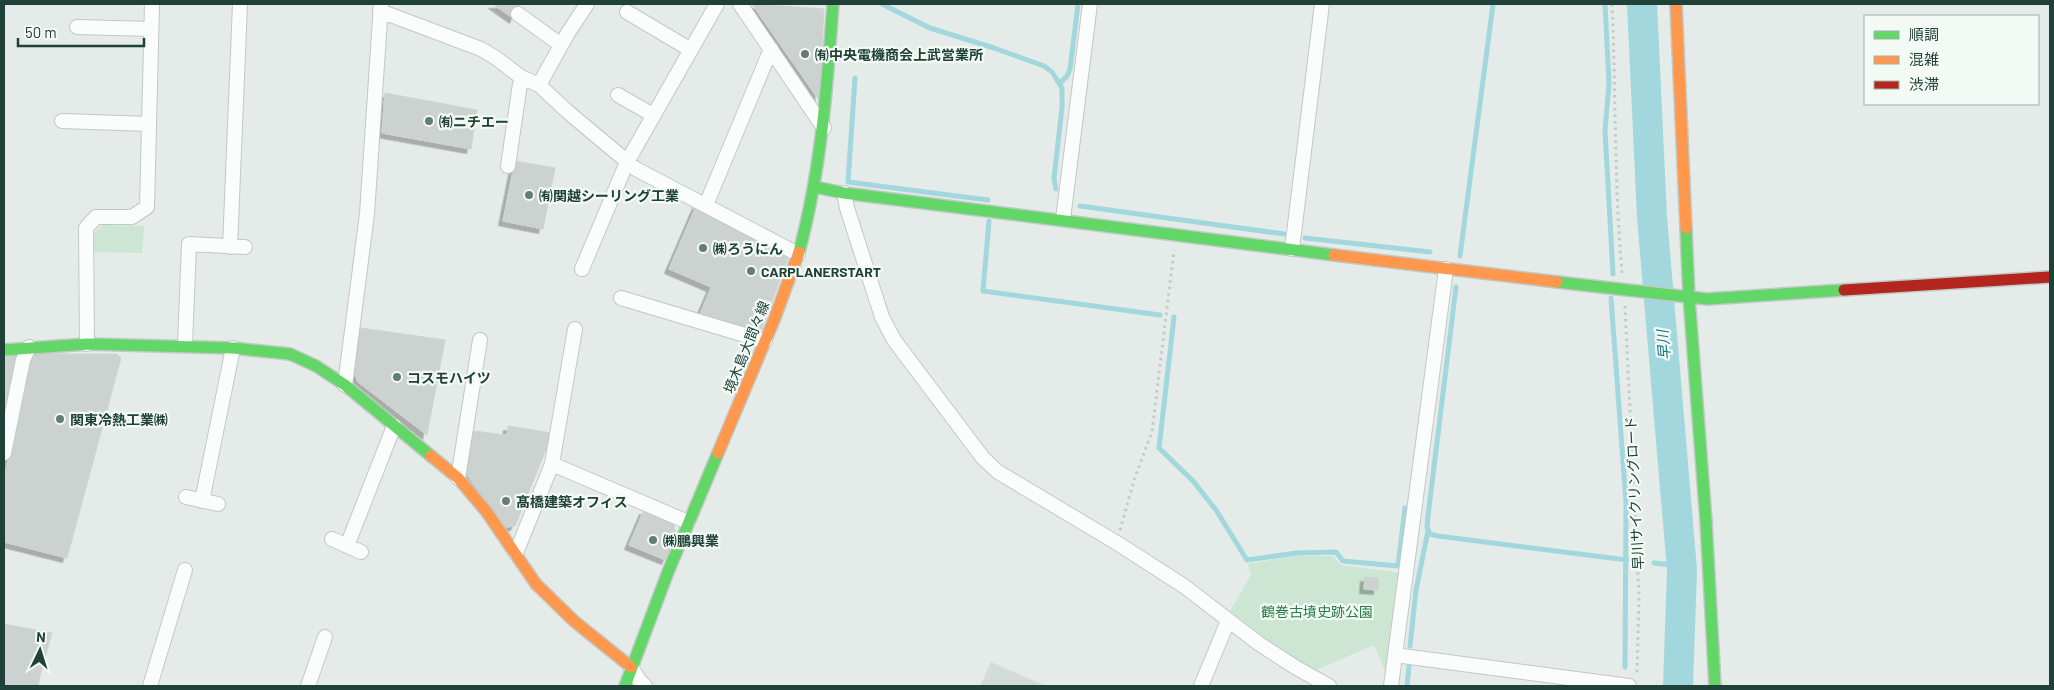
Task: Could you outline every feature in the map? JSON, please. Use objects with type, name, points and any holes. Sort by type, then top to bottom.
[{"type":"street","points":[[87,344],[86,228],[96,217],[132,217],[147,207],[152,4]]},
{"type":"street","points":[[230,247],[240,4]]},
{"type":"street","points":[[540,85],[561,45],[587,4]]},
{"type":"street","points":[[582,269],[626,162],[717,4]]},
{"type":"street","points":[[740,4],[824,128]]},
{"type":"street","name":"境木島大間々線","points":[[625,686],[688,522],[765,341],[798,254],[815,187],[824,128],[833,4]]},
{"type":"street","points":[[1063,219],[1090,4]]},
{"type":"street","points":[[1292,249],[1322,4]]},
{"type":"street","points":[[1676,4],[1685,296],[1706,521],[1715,686]]},
{"type":"street","points":[[345,385],[367,214],[381,8],[481,49],[522,77],[540,85],[636,169],[798,254]]},
{"type":"street","points":[[626,12],[691,50]]},
{"type":"street","points":[[518,14],[561,45]]},
{"type":"street","points":[[77,27],[151,29]]},
{"type":"street","points":[[706,205],[771,49]]},
{"type":"street","points":[[508,166],[522,77]]},
{"type":"street","points":[[618,95],[654,115]]},
{"type":"street","points":[[62,121],[149,124]]},
{"type":"street","points":[[815,187],[844,193],[1063,219],[1446,269],[1627,295],[1685,296],[1707,299],[2050,277]]},
{"type":"street","points":[[844,193],[847,208],[882,316],[894,340],[983,458],[998,472],[1117,543],[1184,586],[1228,621],[1295,667],[1329,686]]},
{"type":"street","points":[[185,345],[189,244],[245,247]]},
{"type":"street","points":[[1392,686],[1446,269]]},
{"type":"street","points":[[621,298],[765,341]]},
{"type":"street","points":[[516,553],[552,464],[576,329]]},
{"type":"street","points":[[458,478],[480,340]]},
{"type":"street","points":[[4,350],[87,344],[185,345],[290,354],[316,366],[345,385],[458,478],[486,512],[536,584],[574,620],[631,667],[644,686]]},
{"type":"street","points":[[4,453],[23,360],[29,347]]},
{"type":"street","points":[[202,501],[233,348]]},
{"type":"street","points":[[347,546],[394,426]]},
{"type":"street","points":[[552,464],[688,522]]},
{"type":"street","points":[[186,497],[218,504]]},
{"type":"street","points":[[332,539],[361,552]]},
{"type":"street","points":[[150,686],[185,570]]},
{"type":"street","points":[[1201,686],[1228,621]]},
{"type":"street","points":[[308,686],[325,637]]},
{"type":"street","points":[[1396,655],[1633,681]]},
{"type":"path","points":[[1612,4],[1614,127],[1622,280]]},
{"type":"path","points":[[1117,543],[1135,477],[1152,432],[1176,235]]},
{"type":"path","name":"早川サイクリングロード","points":[[1627,295],[1639,596],[1633,681]]},
{"type":"path","points":[[1316,605],[1342,618]]},
{"type":"shaded area","points":[[991,662],[1046,686],[980,686]]},
{"type":"green space","points":[[103,225],[144,226],[142,253],[93,252],[93,234]]},
{"type":"green space","name":"鶴巻古墳史跡公園","points":[[1293,556],[1333,556],[1341,565],[1402,573],[1387,675],[1374,645],[1314,671],[1270,642],[1230,611],[1251,575],[1248,564]]},
{"type":"building","points":[[493,4],[520,4],[514,19]]},
{"type":"building","name":"㈲中央電機商会上武営業所","points":[[752,4],[824,9],[819,100]]},
{"type":"building","name":"㈲ニチエー","points":[[385,93],[477,110],[471,149],[382,133]]},
{"type":"building","name":"㈲関越シーリング工業","points":[[515,161],[555,168],[543,229],[503,221]]},
{"type":"building","name":"㈱ろうにん","points":[[697,204],[737,227],[711,287],[669,269]]},
{"type":"building","name":"CARPLANERSTART","points":[[737,227],[789,255],[761,331],[700,314]]},
{"type":"building","name":"コスモハイツ","points":[[361,328],[445,340],[427,435],[358,382],[354,372]]},
{"type":"building","name":"関東冷熱工業㈱","points":[[29,354],[117,354],[121,358],[67,558],[4,542],[4,480]]},
{"type":"building","points":[[17,356],[4,421],[4,358]]},
{"type":"building","name":"髙橋建築オフィス","points":[[508,426],[551,433],[515,526],[506,527],[467,475],[474,431],[507,435]]},
{"type":"building","name":"㈱鵬興業","points":[[644,510],[672,521],[677,535],[666,560],[629,545]]},
{"type":"building","points":[[1365,577],[1378,578],[1378,590],[1364,589]]},
{"type":"building","points":[[4,624],[52,633],[41,672],[4,667]]},
{"type":"building","points":[[4,667],[41,672],[38,686],[4,686]]},
{"type":"waterway","points":[[882,4],[930,28],[1044,66],[1052,72],[1062,88],[1062,107],[1054,179],[1056,189]]},
{"type":"waterway","points":[[1060,83],[1067,76],[1070,69],[1078,4]]},
{"type":"waterway","points":[[1460,256],[1493,4]]},
{"type":"waterway","points":[[1605,4],[1609,83],[1605,131],[1613,274]]},
{"type":"waterway","name":"早川","points":[[1642,4],[1652,217],[1682,570],[1678,686]]},
{"type":"waterway","points":[[855,78],[848,182],[988,200]]},
{"type":"waterway","points":[[1080,206],[1284,234]]},
{"type":"waterway","points":[[989,221],[983,291],[1160,315]]},
{"type":"waterway","points":[[1305,238],[1430,252]]},
{"type":"waterway","points":[[1456,287],[1428,516],[1427,527],[1430,534],[1627,560]]},
{"type":"waterway","points":[[1611,298],[1626,502],[1625,667]]},
{"type":"waterway","points":[[1174,317],[1159,448],[1193,481],[1216,510],[1247,560],[1297,553],[1336,552],[1343,561],[1398,566],[1405,508]]},
{"type":"waterway","points":[[1410,646],[1416,590],[1428,531]]},
{"type":"waterway","points":[[1654,563],[1681,566]]},
{"type":"waterway","points":[[1407,686],[1409,666]]},
{"type":"traffic: fast","points":[[799,252],[807,222],[818,160],[833,4]]},
{"type":"traffic: fast","points":[[815,187],[844,193],[1334,255]]},
{"type":"traffic: fast","points":[[1686,228],[1715,686]]},
{"type":"traffic: fast","points":[[1557,282],[1707,299],[1844,290]]},
{"type":"traffic: fast","points":[[4,350],[87,344],[233,348],[290,354],[316,366],[345,385],[431,456]]},
{"type":"traffic: fast","points":[[625,686],[668,572],[718,453]]},
{"type":"traffic: slow","points":[[1676,4],[1686,228]]},
{"type":"traffic: slow","points":[[718,453],[774,320],[799,252]]},
{"type":"traffic: slow","points":[[1334,255],[1557,282]]},
{"type":"traffic: slow","points":[[431,456],[458,478],[486,511],[536,584],[574,621],[631,667]]},
{"type":"traffic: jam","points":[[1844,290],[2050,277]]},
{"type":"place","name":"㈲中央電機商会上武営業所","points":[[805,54]]},
{"type":"place","name":"㈲ニチエー","points":[[429,121]]},
{"type":"place","name":"㈲関越シーリング工業","points":[[529,195]]},
{"type":"place","name":"㈱ろうにん","points":[[703,248]]},
{"type":"place","name":"CARPLANERSTART","points":[[751,271]]},
{"type":"place","name":"コスモハイツ","points":[[397,377]]},
{"type":"place","name":"関東冷熱工業㈱","points":[[60,419]]},
{"type":"place","name":"髙橋建築オフィス","points":[[506,501]]},
{"type":"place","name":"㈱鵬興業","points":[[653,540]]}]
